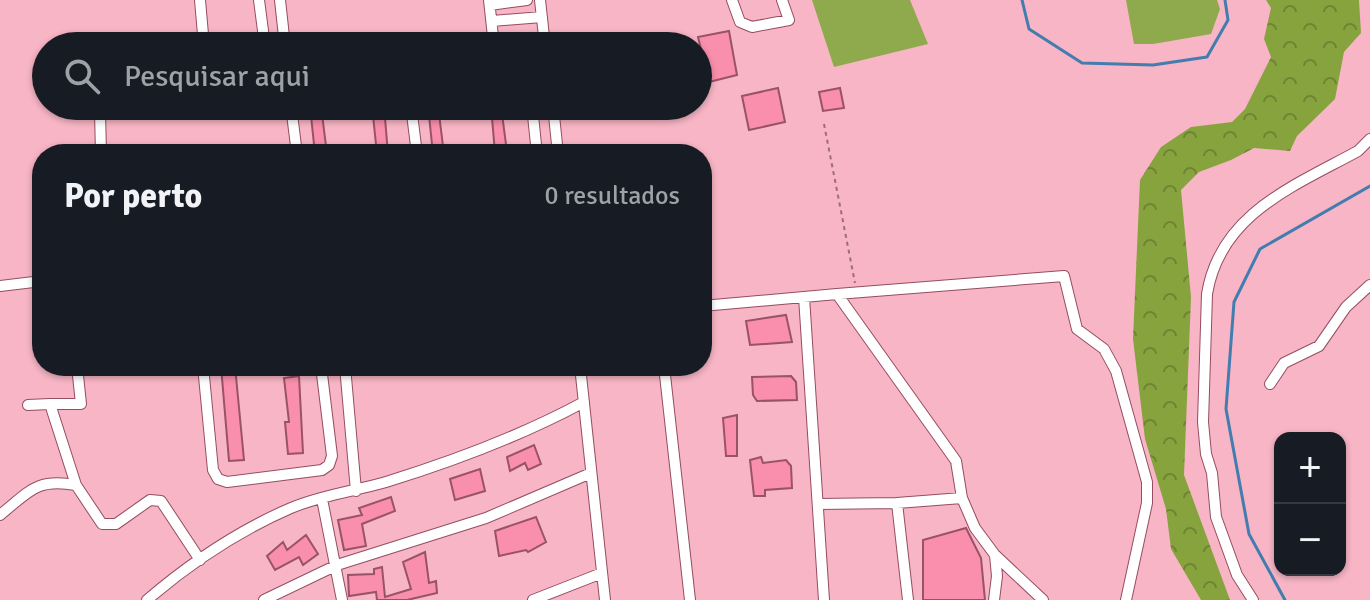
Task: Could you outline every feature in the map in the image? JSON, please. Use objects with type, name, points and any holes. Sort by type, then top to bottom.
[{"type":"street","points":[[200,0],[203,32]]},
{"type":"street","points":[[259,0],[263,32]]},
{"type":"street","points":[[280,0],[283,32]]},
{"type":"street","points":[[493,32],[489,3],[527,0]]},
{"type":"street","points":[[540,0],[544,32]]},
{"type":"street","points":[[732,0],[740,22],[752,27],[789,20],[782,0]]},
{"type":"street","points":[[492,21],[542,17]]},
{"type":"street","points":[[100,120],[101,144]]},
{"type":"street","points":[[293,120],[296,144]]},
{"type":"street","points":[[413,120],[416,144]]},
{"type":"street","points":[[533,120],[536,144]]},
{"type":"street","points":[[554,120],[557,144]]},
{"type":"street","points":[[1253,600],[1237,575],[1216,517],[1212,473],[1206,454],[1203,422],[1207,294],[1211,273],[1234,230],[1248,217],[1268,201],[1358,151],[1370,139]]},
{"type":"street","points":[[712,305],[1064,276],[1077,329],[1104,349],[1116,371],[1147,482],[1147,503],[1126,600]]},
{"type":"street","points":[[0,286],[32,282]]},
{"type":"street","points":[[1270,384],[1284,363],[1319,346],[1346,307],[1370,285]]},
{"type":"street","points":[[837,294],[956,461],[962,498],[975,528],[995,555],[1043,600]]},
{"type":"street","points":[[804,297],[824,600]]},
{"type":"street","points":[[28,405],[81,404],[78,376]]},
{"type":"street","points":[[204,376],[213,470],[218,479],[227,482],[322,470],[329,465],[332,456],[322,376]]},
{"type":"street","points":[[346,376],[356,491]]},
{"type":"street","points":[[581,376],[605,600]]},
{"type":"street","points":[[665,376],[690,600]]},
{"type":"street","points":[[147,600],[200,560],[267,519],[295,506],[356,491],[475,453],[584,402]]},
{"type":"street","points":[[50,404],[76,485],[102,524],[116,524],[150,500],[161,501],[200,560]]},
{"type":"street","points":[[264,600],[337,565],[486,518],[591,473]]},
{"type":"street","points":[[0,515],[43,483],[76,485]]},
{"type":"street","points":[[818,504],[962,498]]},
{"type":"street","points":[[322,499],[342,600]]},
{"type":"street","points":[[897,503],[908,600]]},
{"type":"street","points":[[994,600],[997,576],[995,555]]},
{"type":"street","points":[[533,600],[602,573]]},
{"type":"path","points":[[824,124],[857,292]]},
{"type":"green space","points":[[812,0],[910,0],[928,44],[834,67]]},
{"type":"green space","points":[[1126,0],[1217,0],[1220,9],[1211,34],[1153,44],[1134,44]]},
{"type":"green space","points":[[1266,0],[1359,0],[1361,33],[1344,52],[1335,99],[1297,136],[1290,151],[1254,148],[1199,172],[1181,190],[1191,297],[1184,475],[1230,600],[1201,600],[1171,549],[1166,509],[1145,439],[1133,339],[1140,180],[1161,147],[1191,127],[1232,122],[1245,109],[1271,57],[1264,39],[1271,8]]},
{"type":"building","points":[[729,31],[737,75],[712,81],[712,34]]},
{"type":"building","points":[[778,88],[785,122],[749,130],[742,96]]},
{"type":"building","points":[[840,88],[844,108],[823,111],[819,92]]},
{"type":"building","points":[[311,120],[323,120],[326,144],[314,144]]},
{"type":"building","points":[[373,120],[385,120],[387,144],[376,144]]},
{"type":"building","points":[[429,120],[440,120],[443,144],[432,144]]},
{"type":"building","points":[[492,120],[503,120],[506,144],[494,144]]},
{"type":"building","points":[[786,315],[792,342],[750,345],[746,321]]},
{"type":"building","points":[[222,376],[236,376],[244,460],[229,461]]},
{"type":"building","points":[[299,376],[303,453],[288,454],[285,422],[289,422],[284,378]]},
{"type":"building","points":[[791,376],[796,382],[797,400],[757,401],[753,395],[752,377]]},
{"type":"building","points":[[737,415],[737,456],[726,456],[723,418]]},
{"type":"building","points":[[534,445],[541,464],[528,470],[525,463],[510,471],[507,457]]},
{"type":"building","points":[[761,457],[763,463],[786,460],[791,466],[792,488],[765,490],[765,496],[754,496],[750,460]]},
{"type":"building","points":[[480,469],[485,491],[455,500],[450,479]]},
{"type":"building","points":[[391,497],[395,511],[362,524],[366,546],[344,550],[338,520],[362,515],[359,508]]},
{"type":"building","points":[[536,517],[546,542],[528,552],[499,556],[495,531]]},
{"type":"building","points":[[966,528],[981,558],[985,600],[923,600],[923,540]]},
{"type":"building","points":[[306,535],[318,554],[303,565],[299,557],[275,570],[267,556],[283,542],[287,550]]},
{"type":"building","points":[[425,552],[429,583],[436,581],[437,593],[407,600],[377,600],[376,592],[349,596],[348,575],[374,574],[374,569],[382,567],[385,597],[411,589],[403,562]]},
{"type":"waterway","points":[[1022,0],[1029,29],[1082,63],[1153,65],[1207,57],[1228,20],[1225,0]]},
{"type":"waterway","points":[[1285,600],[1249,534],[1226,409],[1234,302],[1260,249],[1370,186]]}]
